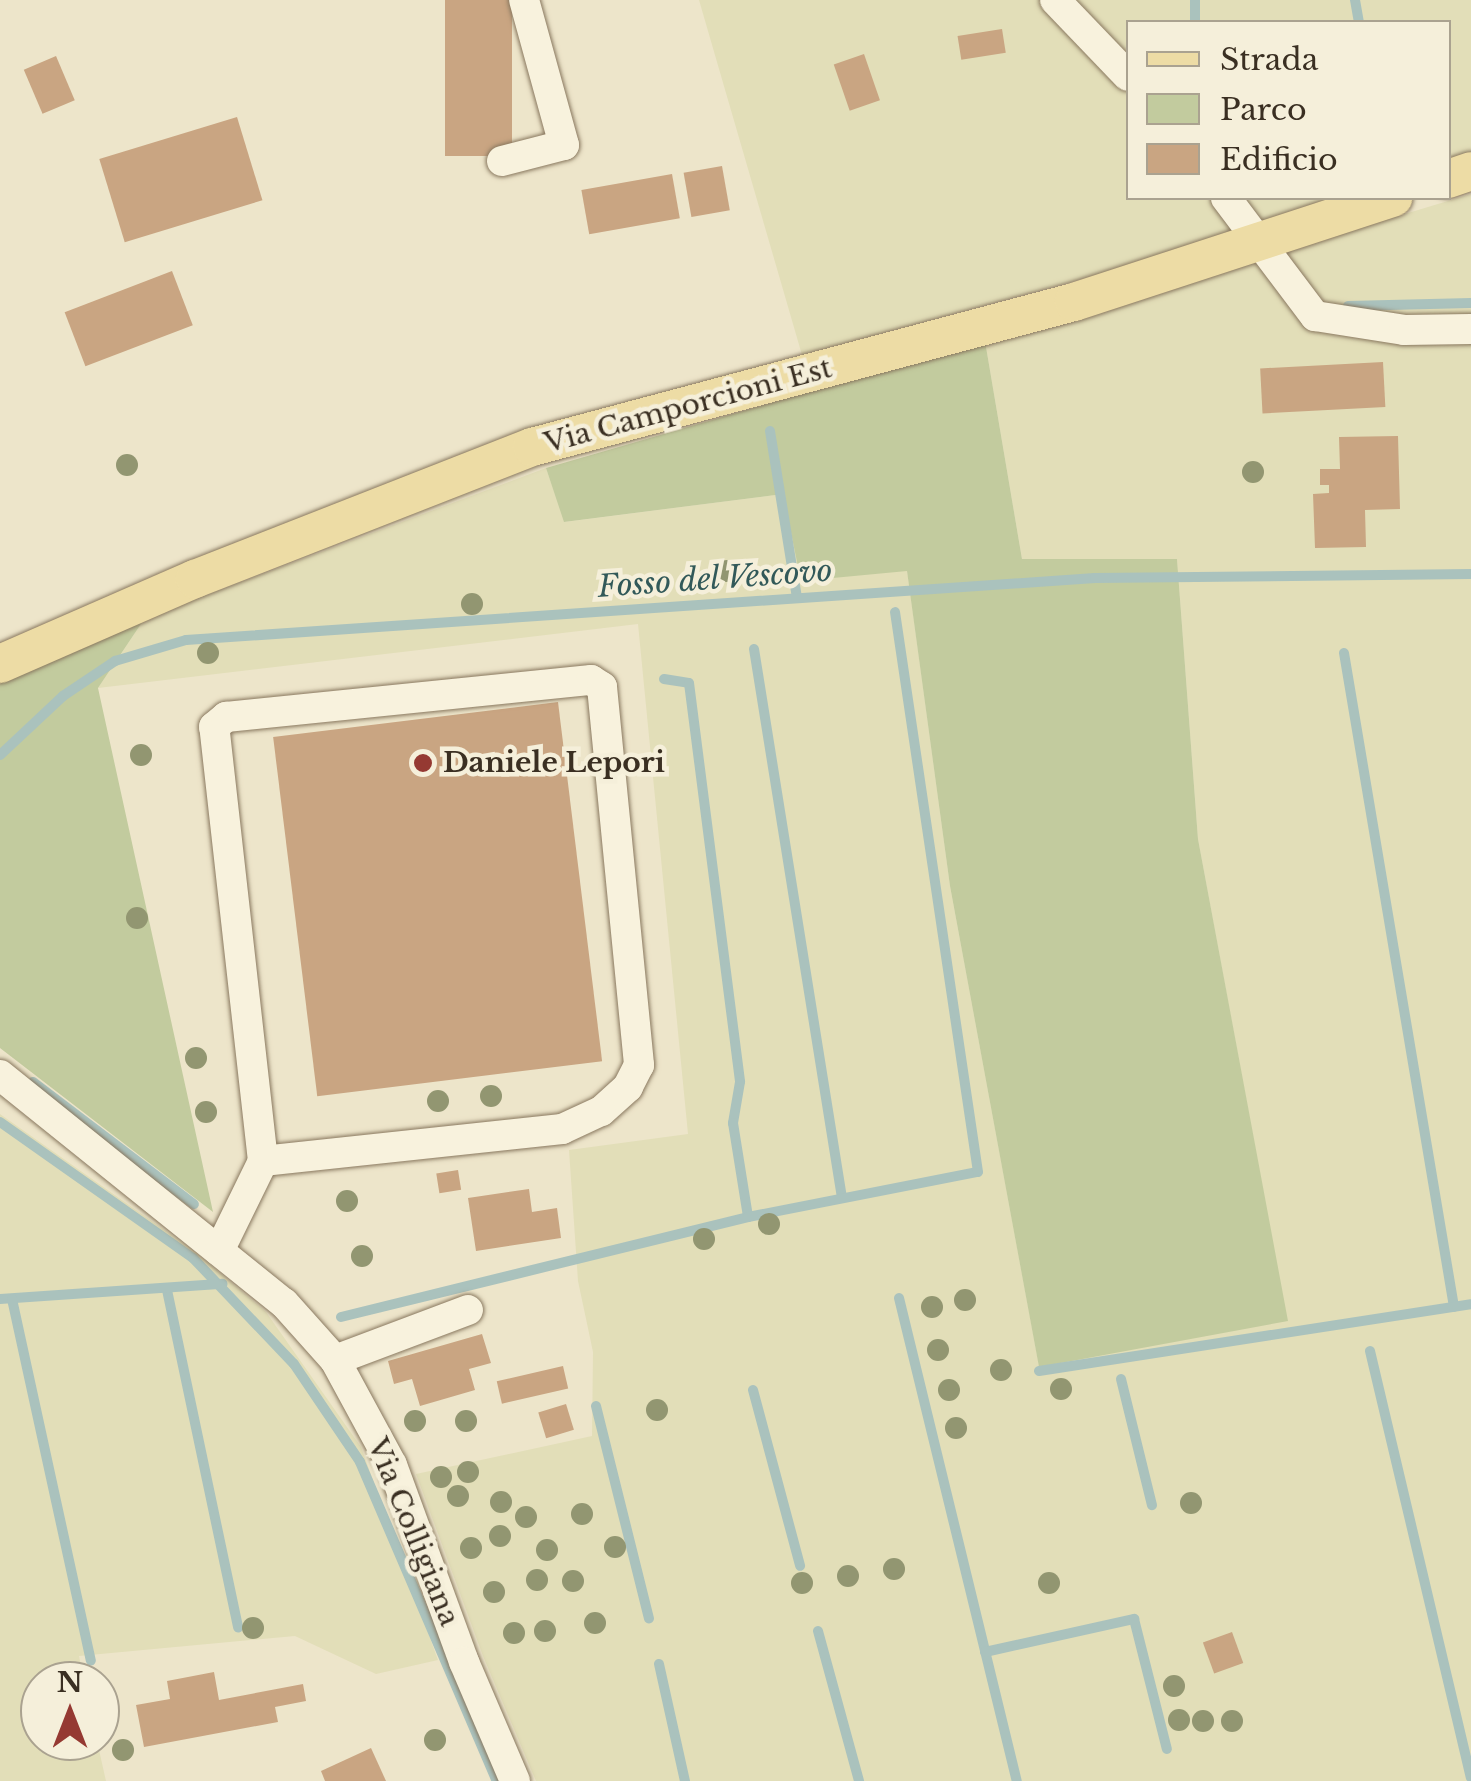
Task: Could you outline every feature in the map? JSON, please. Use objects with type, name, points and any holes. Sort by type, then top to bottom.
[{"type":"main road","name":"Via Camporcioni Est","points":[[0,664],[195,579],[532,447],[1074,302],[1387,200]]},
{"type":"street","points":[[502,162],[564,145],[524,0]]},
{"type":"street","points":[[1055,0],[1126,74]]},
{"type":"street","points":[[1227,200],[1316,316],[1404,330],[1471,328]]},
{"type":"street","points":[[218,1251],[263,1161],[214,727],[226,717],[322,707],[591,680],[602,687],[639,1064],[628,1086],[601,1111],[562,1129],[263,1161]]},
{"type":"street","name":"Via Colligiana","points":[[0,1075],[284,1304],[335,1360],[392,1465],[464,1662],[515,1781]]},
{"type":"street","points":[[335,1360],[468,1310]]},
{"type":"shaded area","points":[[699,0],[1471,0],[1471,159],[1451,166],[1451,20],[1126,20],[1126,200],[1349,200],[1221,241],[802,355]]},
{"type":"shaded area","points":[[1471,194],[1471,1781],[536,1781],[483,1656],[416,1474],[592,1436],[593,1352],[578,1281],[569,1150],[688,1134],[638,624],[98,688],[145,618],[546,468],[565,522],[783,494],[907,570],[950,886],[1039,1366],[1287,1320],[1198,839],[1177,559],[1022,559],[985,341]]},
{"type":"shaded area","points":[[0,1114],[194,1251],[266,1312],[361,1447],[438,1660],[376,1674],[295,1636],[79,1656],[80,1661],[20,1661],[20,1761],[102,1761],[106,1781],[0,1781]]},
{"type":"green space","points":[[985,341],[1022,559],[1177,559],[1198,839],[1288,1321],[1039,1367],[950,886],[907,571],[801,581],[783,494],[564,522],[546,468]]},
{"type":"green space","points":[[145,618],[98,688],[213,1212],[0,1048],[0,682]]},
{"type":"building","points":[[445,0],[512,0],[512,156],[445,156]]},
{"type":"building","points":[[1002,29],[1006,53],[961,60],[958,36]]},
{"type":"building","points":[[864,54],[880,100],[850,111],[834,64]]},
{"type":"building","points":[[56,56],[75,100],[43,114],[24,70]]},
{"type":"building","points":[[237,117],[262,200],[125,242],[99,159]]},
{"type":"building","points":[[722,166],[730,210],[691,217],[684,173]]},
{"type":"building","points":[[672,174],[680,218],[589,234],[581,190]]},
{"type":"building","points":[[172,271],[193,325],[85,366],[65,312]]},
{"type":"building","points":[[1383,362],[1385,407],[1263,413],[1260,368]]},
{"type":"building","points":[[1398,436],[1400,509],[1365,510],[1366,547],[1315,548],[1313,494],[1329,493],[1329,485],[1320,485],[1320,469],[1340,469],[1339,437]]},
{"type":"building","points":[[558,702],[602,1061],[317,1096],[273,737]]},
{"type":"building","points":[[458,1170],[461,1190],[439,1193],[436,1173]]},
{"type":"building","points":[[529,1189],[532,1212],[557,1208],[561,1238],[476,1251],[468,1198]]},
{"type":"building","points":[[482,1334],[491,1363],[469,1369],[475,1390],[420,1406],[412,1379],[394,1384],[388,1361]]},
{"type":"building","points":[[563,1366],[568,1388],[502,1404],[497,1381]]},
{"type":"building","points":[[566,1404],[574,1430],[546,1438],[538,1412]]},
{"type":"building","points":[[1232,1632],[1243,1663],[1214,1674],[1203,1643]]},
{"type":"building","points":[[214,1672],[219,1700],[303,1684],[306,1701],[275,1707],[278,1722],[144,1747],[136,1705],[170,1699],[167,1681]]},
{"type":"building","points":[[371,1748],[386,1781],[325,1781],[321,1771]]},
{"type":"waterway","points":[[1195,0],[1195,20]]},
{"type":"waterway","points":[[1355,0],[1359,20]]},
{"type":"waterway","points":[[1348,306],[1471,303]]},
{"type":"waterway","points":[[770,431],[797,598]]},
{"type":"waterway","name":"Fosso del Vescovo","points":[[0,755],[63,696],[115,661],[186,640],[1095,578],[1471,574]]},
{"type":"waterway","points":[[341,1317],[748,1217],[978,1172],[895,612]]},
{"type":"waterway","points":[[754,649],[842,1198]]},
{"type":"waterway","points":[[1344,653],[1454,1307]]},
{"type":"waterway","points":[[664,679],[689,683],[740,1082],[733,1123],[748,1217]]},
{"type":"waterway","points":[[33,1082],[194,1204]]},
{"type":"waterway","points":[[0,1122],[193,1258],[294,1364],[360,1462],[497,1781]]},
{"type":"waterway","points":[[0,1299],[222,1284]]},
{"type":"waterway","points":[[167,1290],[238,1628]]},
{"type":"waterway","points":[[899,1298],[1017,1781]]},
{"type":"waterway","points":[[12,1299],[91,1660]]},
{"type":"waterway","points":[[1039,1371],[1471,1304]]},
{"type":"waterway","points":[[1370,1351],[1471,1777]]},
{"type":"waterway","points":[[1121,1379],[1152,1505]]},
{"type":"waterway","points":[[753,1390],[800,1566]]},
{"type":"waterway","points":[[596,1406],[649,1619]]},
{"type":"waterway","points":[[985,1652],[1134,1619],[1167,1749]]},
{"type":"waterway","points":[[818,1631],[859,1781]]},
{"type":"waterway","points":[[659,1664],[685,1781]]},
{"type":"place","name":"Daniele Lepori","points":[[423,763]]}]
